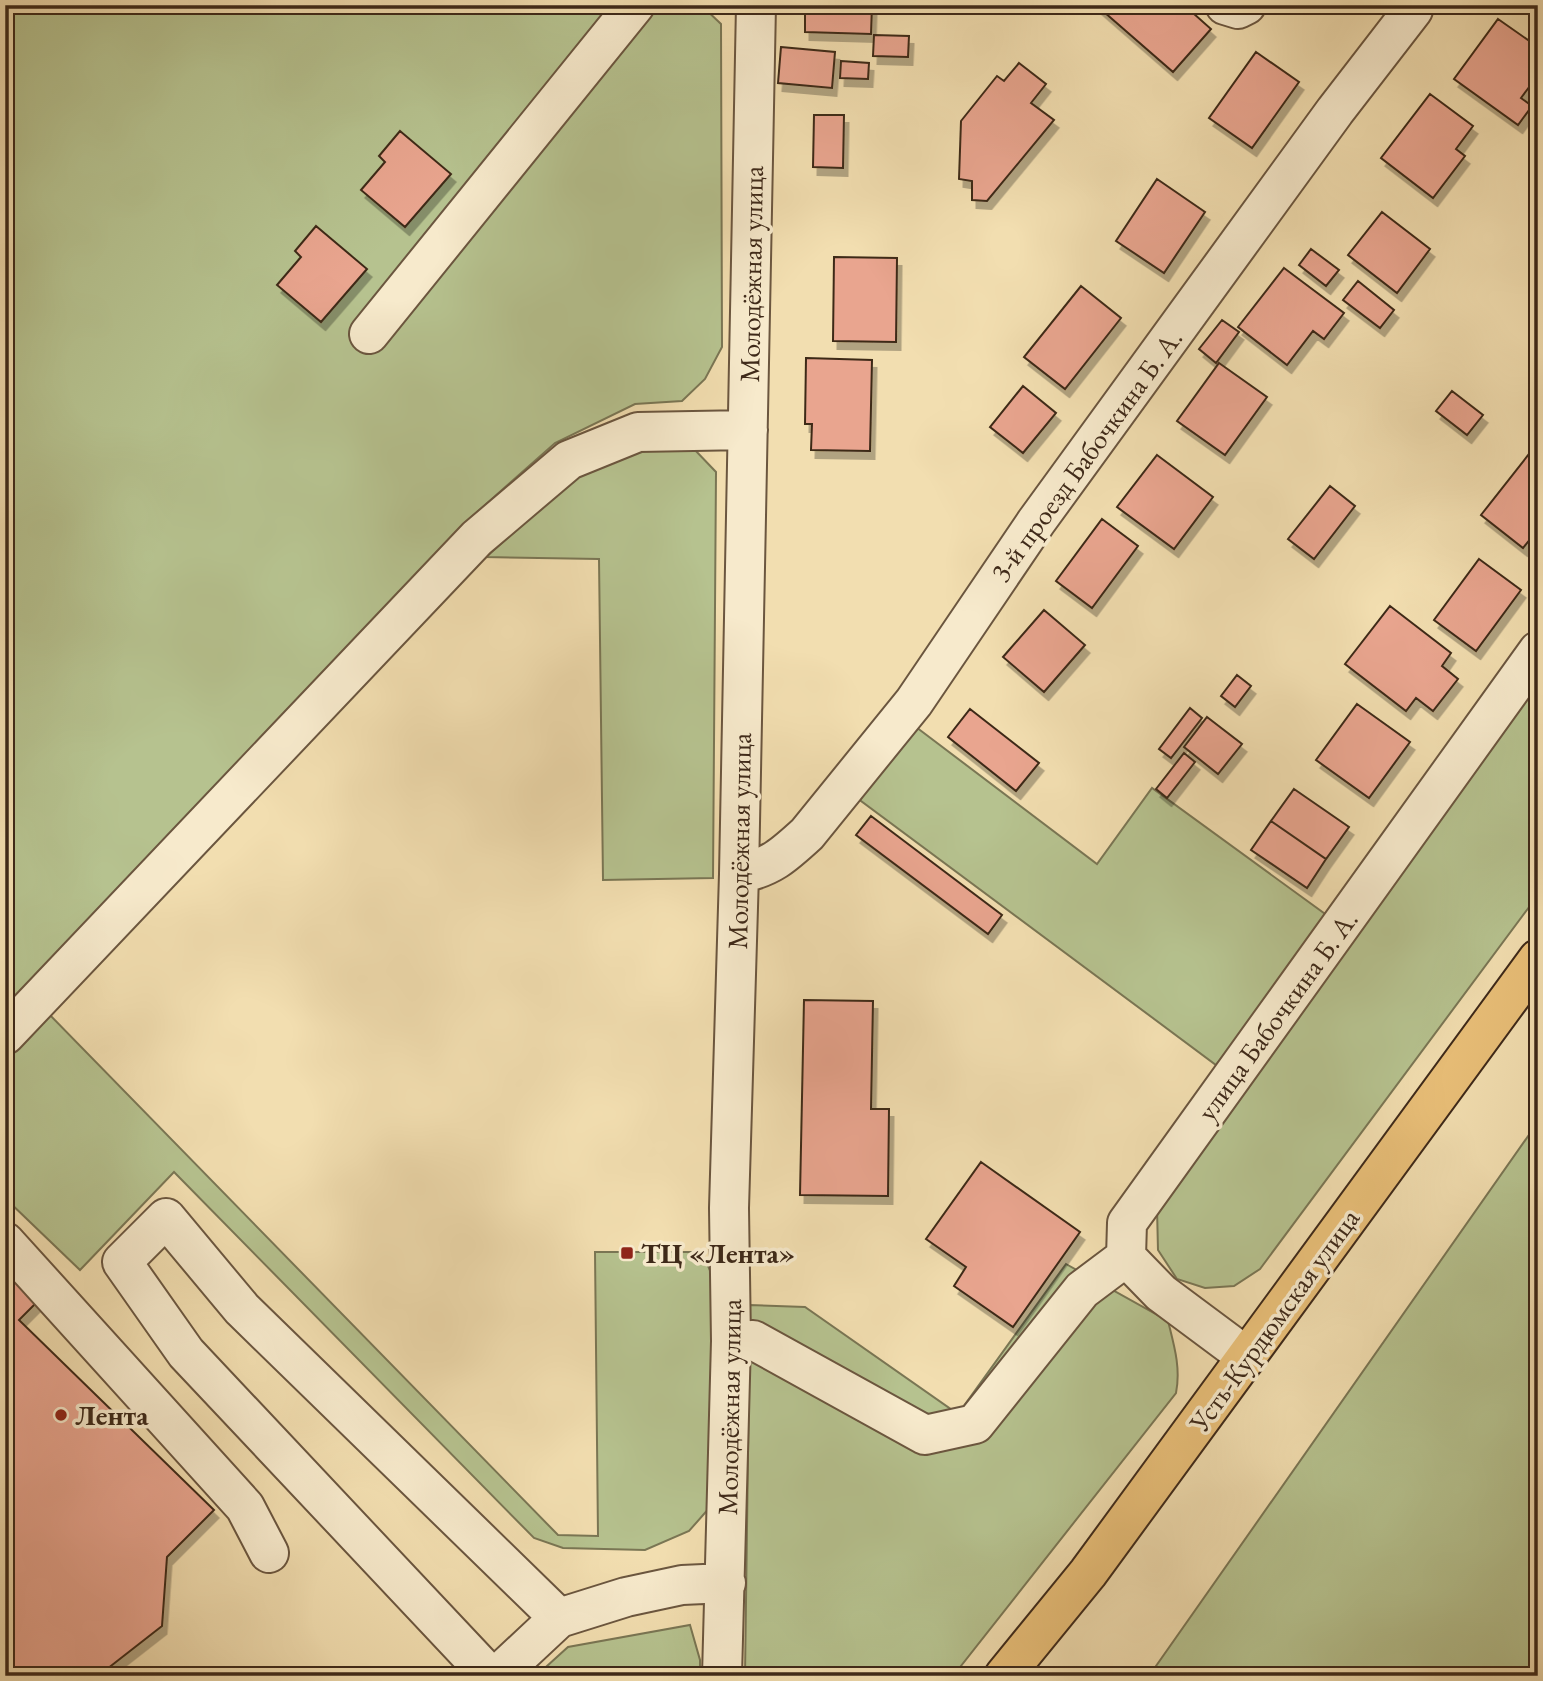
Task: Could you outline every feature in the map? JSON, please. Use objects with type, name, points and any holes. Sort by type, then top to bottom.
[{"type":"main road","name":"Усть-Курдюмская улица","points":[[1004,1676],[1088,1573],[1538,959]]},
{"type":"street","points":[[369,334],[635,5]]},
{"type":"street","name":"Молодёжная улица","points":[[722,1676],[731,1341],[729,1208],[739,874],[755,5]]},
{"type":"street","name":"3-й проезд Бабочкина Б. А.","points":[[739,874],[761,869],[787,852],[807,834],[914,702],[1044,511],[1335,111],[1413,10]]},
{"type":"street","points":[[5,1035],[477,538],[569,460],[638,432],[748,430]]},
{"type":"street","name":"улица Бабочкина Б. А.","points":[[1126,1258],[1127,1223],[1538,651]]},
{"type":"street","points":[[490,1676],[186,1353],[122,1262],[166,1218],[242,1309],[559,1618]]},
{"type":"street","points":[[5,1242],[245,1507],[269,1553]]},
{"type":"street","points":[[731,1341],[753,1340],[925,1435],[975,1424],[1082,1290],[1126,1258],[1161,1293],[1247,1357]]},
{"type":"street","points":[[497,1676],[559,1618],[626,1597],[682,1585],[726,1583]]},
{"type":"green space","points":[[5,5],[701,5],[721,24],[722,347],[705,379],[682,401],[635,404],[555,443],[467,521],[5,1010]]},
{"type":"green space","points":[[642,447],[694,449],[716,472],[713,878],[603,880],[599,559],[486,557],[579,475]]},
{"type":"green space","points":[[1538,674],[1538,895],[1260,1269],[1234,1286],[1205,1288],[1177,1279],[1158,1250],[1157,1208]]},
{"type":"green space","points":[[912,724],[1097,864],[1152,788],[1332,919],[1216,1065],[853,795]]},
{"type":"green space","points":[[46,1011],[558,1535],[598,1536],[595,1252],[694,1252],[706,1261],[711,1273],[711,1506],[689,1531],[645,1550],[563,1548],[534,1538],[174,1172],[80,1270],[5,1198],[5,1055]]},
{"type":"green space","points":[[1538,1122],[1538,1676],[1149,1676]]},
{"type":"green space","points":[[1066,1264],[1168,1321],[1177,1366],[1176,1393],[953,1676],[745,1676],[750,1305],[805,1307],[958,1414]]},
{"type":"green space","points":[[690,1625],[700,1660],[700,1676],[536,1676],[568,1647]]},
{"type":"building","points":[[805,5],[872,5],[871,34],[805,32]]},
{"type":"building","points":[[1096,5],[1184,5],[1211,29],[1173,72]]},
{"type":"building","points":[[1498,19],[1538,47],[1538,75],[1521,98],[1532,106],[1518,125],[1454,79]]},
{"type":"building","points":[[874,35],[909,36],[908,57],[873,56]]},
{"type":"building","points":[[781,47],[835,52],[832,88],[778,83]]},
{"type":"building","points":[[1256,52],[1299,82],[1252,148],[1209,118]]},
{"type":"building","points":[[841,61],[869,63],[868,79],[840,78]]},
{"type":"building","points":[[1019,63],[1046,84],[1031,103],[1054,120],[987,201],[972,200],[972,181],[959,179],[961,121],[997,76],[1004,81]]},
{"type":"building","points":[[1430,94],[1473,126],[1456,149],[1465,156],[1433,198],[1381,158]]},
{"type":"building","points":[[814,115],[844,115],[843,168],[813,167]]},
{"type":"building","points":[[400,131],[451,174],[405,227],[361,190],[385,162],[379,156]]},
{"type":"building","points":[[1157,179],[1205,212],[1164,273],[1116,241]]},
{"type":"building","points":[[1382,212],[1430,249],[1397,293],[1348,255]]},
{"type":"building","points":[[316,226],[367,269],[321,322],[277,285],[301,257],[295,251]]},
{"type":"building","points":[[1311,249],[1339,270],[1326,286],[1299,265]]},
{"type":"building","points":[[834,257],[897,258],[896,342],[833,341]]},
{"type":"building","points":[[1284,268],[1344,313],[1324,339],[1313,331],[1287,365],[1238,327]]},
{"type":"building","points":[[1358,281],[1394,310],[1380,328],[1343,300]]},
{"type":"building","points":[[1081,286],[1121,318],[1065,389],[1024,357]]},
{"type":"building","points":[[1222,320],[1239,332],[1216,363],[1199,349]]},
{"type":"building","points":[[806,358],[872,360],[870,451],[811,450],[812,424],[805,424]]},
{"type":"building","points":[[1219,363],[1267,397],[1225,455],[1177,421]]},
{"type":"building","points":[[1023,386],[1056,413],[1023,453],[990,427]]},
{"type":"building","points":[[1452,391],[1483,415],[1467,435],[1436,411]]},
{"type":"building","points":[[1529,454],[1538,461],[1538,529],[1523,548],[1481,515]]},
{"type":"building","points":[[1157,455],[1213,497],[1174,549],[1117,507]]},
{"type":"building","points":[[1330,486],[1355,506],[1314,559],[1288,539]]},
{"type":"building","points":[[1102,519],[1138,546],[1092,608],[1056,581]]},
{"type":"building","points":[[1479,559],[1521,590],[1476,651],[1434,620]]},
{"type":"building","points":[[1390,606],[1451,653],[1442,666],[1458,679],[1433,711],[1416,698],[1406,711],[1345,664]]},
{"type":"building","points":[[1044,610],[1085,645],[1044,692],[1003,657]]},
{"type":"building","points":[[1237,675],[1251,686],[1235,707],[1221,696]]},
{"type":"building","points":[[1357,704],[1410,742],[1369,798],[1316,760]]},
{"type":"building","points":[[1190,708],[1202,718],[1171,758],[1159,749]]},
{"type":"building","points":[[970,709],[1039,763],[1016,791],[948,737]]},
{"type":"building","points":[[1207,717],[1242,744],[1218,774],[1184,747]]},
{"type":"building","points":[[1184,753],[1195,762],[1167,798],[1156,789]]},
{"type":"building","points":[[1294,789],[1349,827],[1326,859],[1271,821]]},
{"type":"building","points":[[871,816],[1002,915],[988,934],[856,835]]},
{"type":"building","points":[[1271,821],[1326,859],[1307,888],[1251,850]]},
{"type":"building","points":[[804,1000],[873,1001],[871,1109],[889,1109],[888,1196],[800,1195]]},
{"type":"building","points":[[981,1162],[1080,1232],[1013,1327],[954,1286],[966,1267],[926,1239]]},
{"type":"building","name":"Лента","points":[[14,1279],[38,1301],[19,1320],[214,1510],[167,1557],[162,1626],[98,1676],[5,1676],[5,1288]]},
{"type":"place","name":"ТЦ «Лента»","points":[[627,1253]]},
{"type":"place","name":"Лента","points":[[61,1415]]}]
